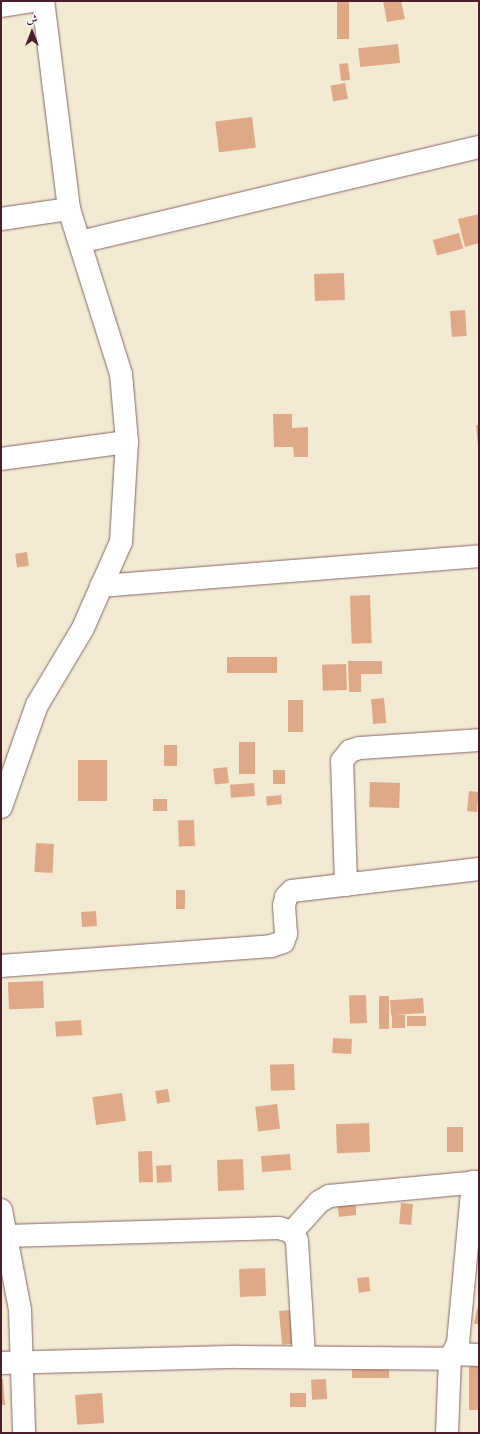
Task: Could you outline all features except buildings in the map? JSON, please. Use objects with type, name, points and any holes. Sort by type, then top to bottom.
[{"type":"street","points":[[1,6],[32,1]]},
{"type":"street","points":[[1,807],[37,705],[83,628],[120,542],[127,442],[120,374],[69,209],[43,1]]},
{"type":"street","points":[[80,242],[479,147]]},
{"type":"street","points":[[1,219],[69,209]]},
{"type":"street","points":[[1,459],[127,442]]},
{"type":"street","points":[[101,586],[479,556]]},
{"type":"street","points":[[346,885],[342,761],[350,751],[360,748],[479,740]]},
{"type":"street","points":[[1,966],[271,946],[283,942],[286,934],[284,906],[286,897],[292,891],[479,869]]},
{"type":"street","points":[[292,1232],[319,1202],[330,1196],[476,1182],[458,1343],[451,1356],[447,1433]]},
{"type":"street","points":[[1,1210],[20,1310],[11,1362],[24,1433]]},
{"type":"street","points":[[6,1236],[279,1228],[292,1232],[297,1241],[304,1357]]},
{"type":"street","points":[[11,1362],[479,1355]]}]
